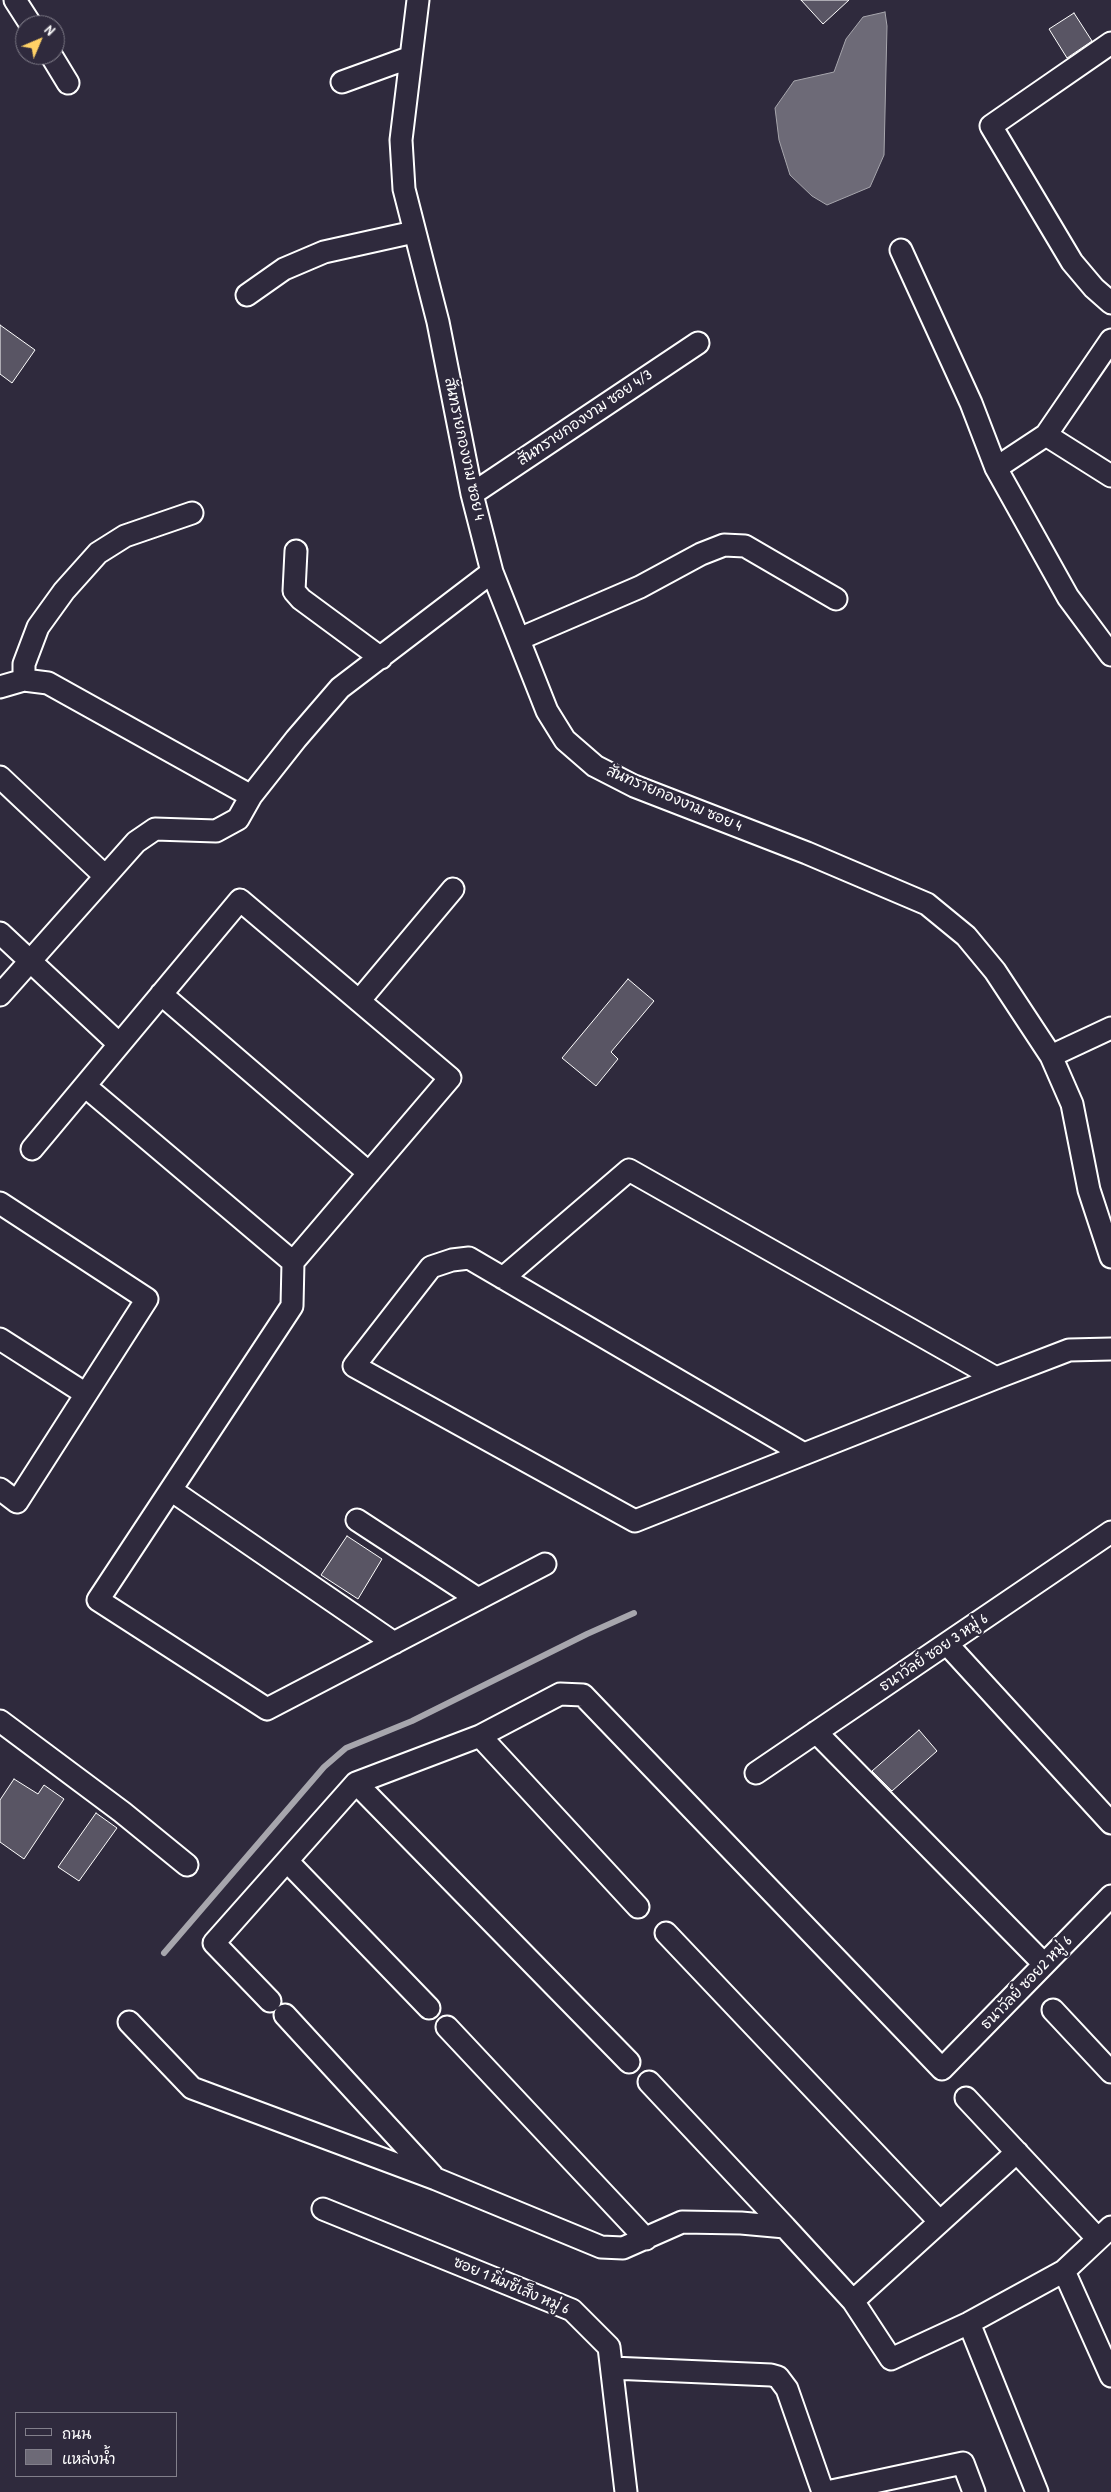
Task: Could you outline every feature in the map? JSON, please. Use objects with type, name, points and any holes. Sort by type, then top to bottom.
[{"type":"street","points":[[15,0],[25,15]]},
{"type":"street","name":"สันทรายกองงาม ซอย 4","points":[[418,0],[401,140],[404,189],[438,322],[472,494],[492,572],[547,710],[565,740],[595,766],[634,786],[807,853],[927,904],[972,943],[995,971],[1051,1056],[1072,1104],[1089,1190],[1111,1256]]},
{"type":"street","points":[[1111,43],[991,126],[1072,262],[1111,303]]},
{"type":"street","points":[[342,82],[411,57]]},
{"type":"street","points":[[56,65],[68,83]]},
{"type":"street","points":[[247,296],[284,269],[324,252],[414,232]]},
{"type":"street","points":[[901,250],[971,403],[996,468],[1068,597],[1111,655]]},
{"type":"street","points":[[996,468],[1046,435],[1111,340]]},
{"type":"street","name":"สันทรายกองงาม ซอย 4/3","points":[[472,494],[698,343]]},
{"type":"street","points":[[1046,435],[1111,476]]},
{"type":"street","points":[[24,680],[24,664],[38,627],[64,591],[98,553],[125,536],[192,513]]},
{"type":"street","points":[[519,639],[640,587],[701,554],[724,544],[745,546],[836,599]]},
{"type":"street","points":[[296,551],[294,591],[301,599],[381,658]]},
{"type":"street","points":[[0,995],[136,842],[154,829],[216,831],[238,819],[251,796],[296,739],[340,688],[492,572]]},
{"type":"street","points":[[0,687],[24,680],[48,683],[251,796]]},
{"type":"street","points":[[0,777],[105,876]]},
{"type":"street","points":[[359,1001],[453,889]]},
{"type":"street","points":[[32,1149],[240,900],[450,1078],[293,1262],[292,1306],[98,1600],[267,1709],[545,1564]]},
{"type":"street","points":[[0,933],[120,1044]]},
{"type":"street","points":[[161,994],[369,1173]]},
{"type":"street","points":[[1051,1056],[1111,1028]]},
{"type":"street","points":[[85,1086],[293,1262]]},
{"type":"street","points":[[503,1278],[629,1170],[996,1378]]},
{"type":"street","points":[[0,1203],[147,1299],[17,1502],[0,1489]]},
{"type":"street","points":[[804,1454],[469,1258],[452,1260],[431,1267],[354,1366],[635,1521],[1069,1350],[1111,1349]]},
{"type":"street","points":[[0,1339],[86,1394]]},
{"type":"street","points":[[171,1490],[394,1643]]},
{"type":"street","points":[[357,1520],[478,1599]]},
{"type":"street","name":"ธนาวัลย์ ซอย 3 หมู่ 6","points":[[756,1773],[1111,1532]]},
{"type":"street","points":[[947,1644],[1111,1822]]},
{"type":"street","name":"ธนาวัลย์ ซอย2 หมู่ 6","points":[[480,1736],[560,1694],[582,1695],[942,2069],[1111,1896]]},
{"type":"street","points":[[0,1721],[122,1812],[187,1864]]},
{"type":"street","points":[[816,1732],[1044,1964]]},
{"type":"street","points":[[436,2179],[278,2008],[214,1943],[356,1783],[480,1736],[638,1907]]},
{"type":"street","points":[[356,1783],[629,2062]]},
{"type":"street","points":[[287,1861],[429,2008]]},
{"type":"street","points":[[666,1933],[940,2222]]},
{"type":"street","points":[[1053,2010],[1111,2072]]},
{"type":"street","points":[[129,2022],[192,2088],[436,2179],[601,2248],[623,2248],[682,2222],[741,2223],[785,2227]]},
{"type":"street","points":[[447,2027],[646,2239]]},
{"type":"street","points":[[649,2082],[853,2301],[891,2359],[969,2323],[1064,2271],[1104,2233],[1017,2152],[966,2098]]},
{"type":"street","points":[[853,2301],[1017,2152]]},
{"type":"street","name":"ซอย 1 นิ่มซีเส็ง หมู่ 6","points":[[323,2209],[572,2310],[609,2347],[626,2492]]},
{"type":"street","points":[[1064,2271],[1111,2376]]},
{"type":"street","points":[[969,2323],[1036,2492]]},
{"type":"street","points":[[612,2368],[770,2375],[778,2377],[787,2389],[823,2492]]},
{"type":"street","points":[[827,2492],[963,2463],[974,2492]]},
{"type":"water","points":[[885,12],[887,26],[884,155],[870,187],[827,205],[812,196],[790,175],[779,140],[775,108],[794,81],[834,72],[846,39],[863,17]]},
{"type":"building","points":[[801,0],[849,0],[823,24]]},
{"type":"building","points":[[1074,13],[1092,41],[1067,58],[1049,29]]},
{"type":"building","points":[[0,325],[35,350],[12,383],[0,374]]},
{"type":"building","points":[[628,979],[654,1001],[611,1052],[618,1059],[596,1086],[562,1058]]},
{"type":"building","points":[[347,1536],[382,1559],[358,1599],[321,1575]]},
{"type":"building","points":[[919,1730],[937,1751],[892,1791],[872,1771]]},
{"type":"building","points":[[14,1779],[38,1794],[44,1785],[64,1799],[24,1859],[0,1842],[0,1800]]},
{"type":"building","points":[[96,1813],[117,1828],[79,1881],[58,1867]]},
{"type":"waterway","points":[[164,1953],[324,1767],[346,1748],[412,1721],[587,1634],[634,1613]]}]
